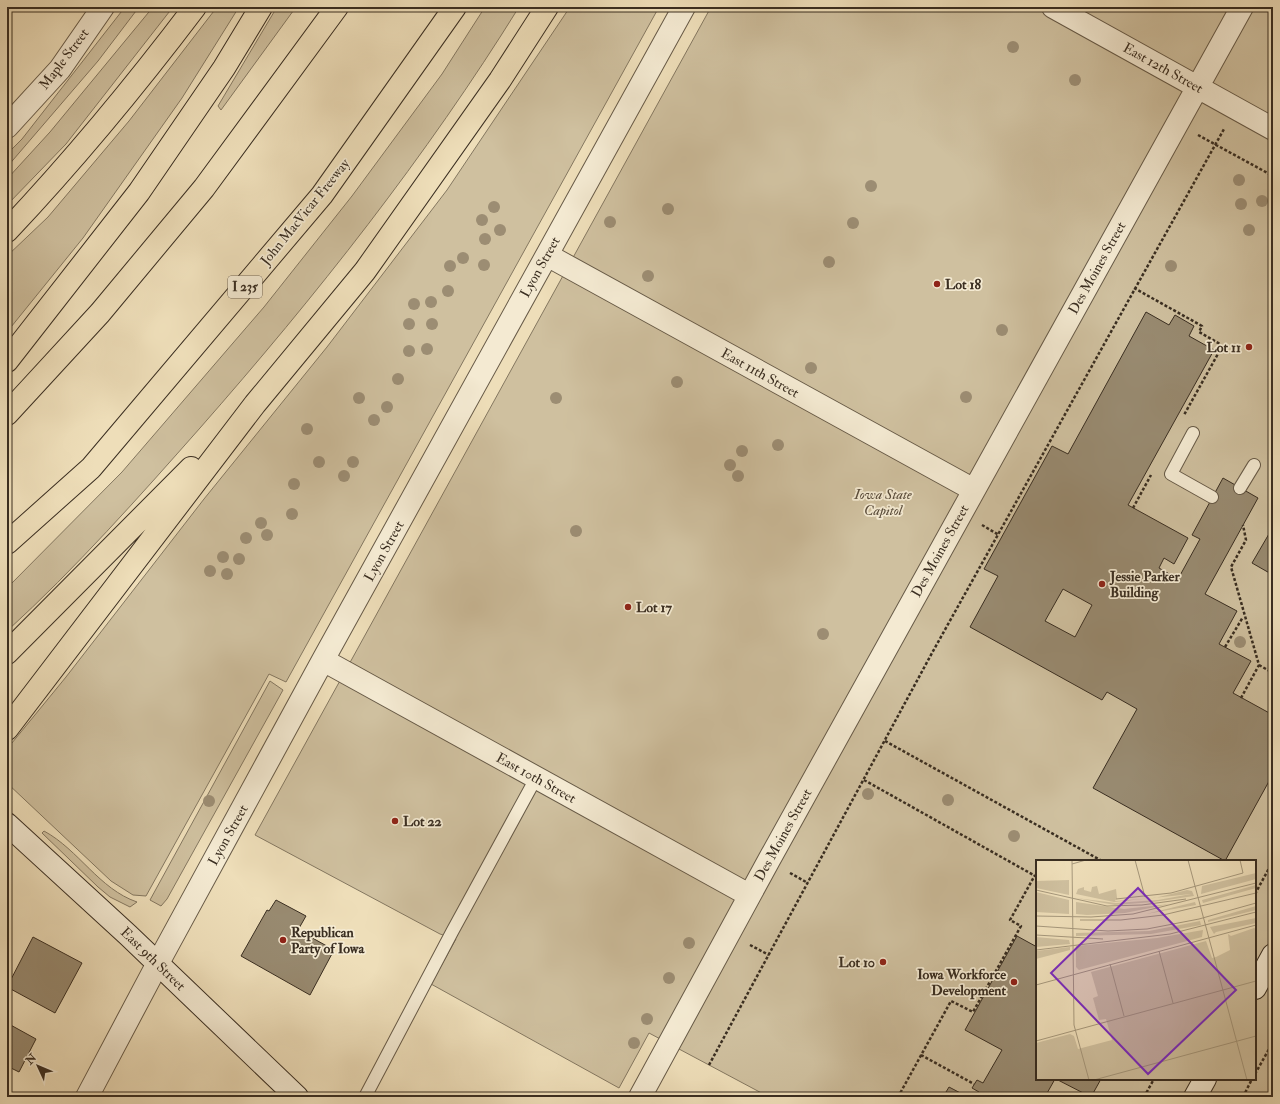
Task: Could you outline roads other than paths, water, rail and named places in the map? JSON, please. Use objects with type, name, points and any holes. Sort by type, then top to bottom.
[{"type":"highway","points":[[7,231],[71,162],[142,78],[195,7]]},
{"type":"highway","points":[[7,361],[139,192],[224,68],[261,7]]},
{"type":"highway","points":[[7,414],[100,313],[204,188],[337,7]]},
{"type":"highway","name":"John MacVicar Freeway","points":[[7,543],[91,468],[317,201],[455,7]]},
{"type":"highway","points":[[7,728],[254,404],[365,271],[500,80],[547,7]]},
{"type":"highway","points":[[7,653],[254,404]]},
{"type":"street","name":"Lyon Street","points":[[87,1097],[158,963],[323,660],[684,7]]},
{"type":"street","name":"East 12th Street","points":[[1053,7],[1273,129]]},
{"type":"street","name":"Des Moines Street","points":[[640,1097],[749,895],[1242,7]]},
{"type":"street","name":"Maple Street","points":[[7,127],[60,69],[100,8]]},
{"type":"street","name":"East 11th Street","points":[[547,255],[974,490]]},
{"type":"street","name":"East 10th Street","points":[[323,660],[359,682],[749,895]]},
{"type":"street","name":"East 9th Street","points":[[7,824],[158,963],[297,1097]]},
{"type":"street","points":[[1256,986],[1273,955]]},
{"type":"street","points":[[1195,1097],[1204,1080]]},
{"type":"lane","points":[[1193,433],[1171,474],[1212,497]]},
{"type":"lane","points":[[1240,488],[1254,465]]},
{"type":"lane","points":[[365,1097],[536,778]]},
{"type":"place","name":"Lot 18","points":[[937,284]]},
{"type":"place","name":"Lot 11","points":[[1249,347]]},
{"type":"place","name":"Jessie Parker Building","points":[[1102,584]]},
{"type":"place","name":"Lot 17","points":[[628,607]]},
{"type":"place","name":"Lot 22","points":[[395,821]]},
{"type":"place","name":"Republican Party of Iowa","points":[[283,940]]},
{"type":"place","name":"Lot 10","points":[[883,962]]},
{"type":"place","name":"Iowa Workforce Development","points":[[1014,982]]},
{"type":"park label","name":"Iowa State Capitol","points":[[883,502]]}]
